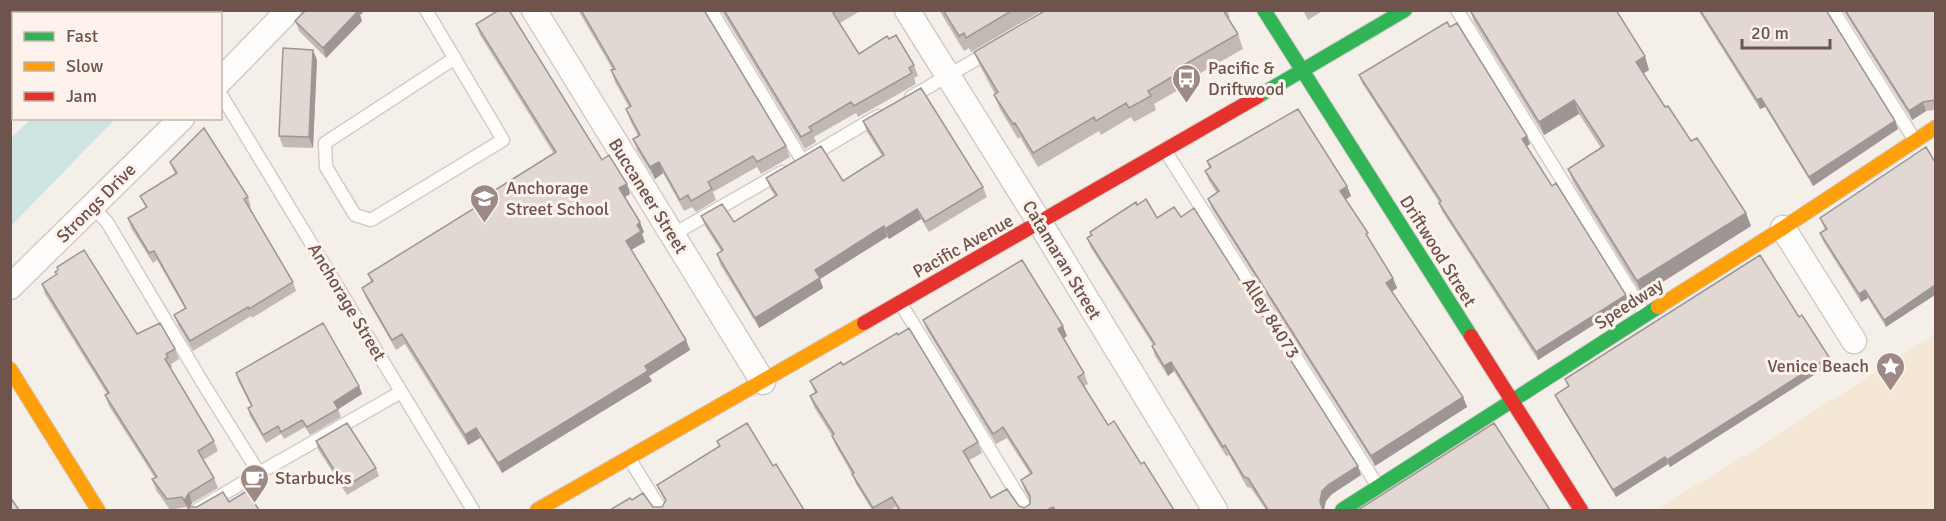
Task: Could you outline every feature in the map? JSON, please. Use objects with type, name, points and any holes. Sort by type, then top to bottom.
[{"type":"street","points":[[222,79],[289,10]]},
{"type":"street","name":"Buccaneer Street","points":[[534,10],[763,382]]},
{"type":"street","name":"Catamaran Street","points":[[907,10],[1215,510]]},
{"type":"street","name":"Driftwood Street","points":[[1264,10],[1581,510]]},
{"type":"street","name":"Pacific Avenue","points":[[537,510],[1040,223],[1406,10]]},
{"type":"street","name":"Strongs Drive","points":[[10,287],[180,120]]},
{"type":"street","name":"Speedway","points":[[1342,510],[1783,228],[1935,127]]},
{"type":"street","points":[[1783,228],[1854,341]]},
{"type":"street","points":[[10,369],[98,510]]},
{"type":"lane","points":[[426,10],[455,58],[503,140],[371,220],[355,215],[326,167],[325,143],[455,58]]},
{"type":"lane","points":[[711,10],[802,160]]},
{"type":"lane","points":[[1457,10],[1645,315]]},
{"type":"lane","points":[[1833,10],[1915,140]]},
{"type":"lane","points":[[672,235],[999,46]]},
{"type":"lane","name":"Anchorage Street","points":[[222,96],[473,510]]},
{"type":"lane","name":"Alley 84073","points":[[1165,151],[1377,486]]},
{"type":"lane","points":[[91,206],[107,222],[259,473]]},
{"type":"lane","points":[[900,302],[1027,510]]},
{"type":"lane","points":[[197,510],[401,392]]},
{"type":"lane","points":[[629,457],[661,510]]},
{"type":"sand","name":"Venice Beach","points":[[1935,334],[1935,510],[1655,510],[1754,450]]},
{"type":"shaded area","points":[[143,10],[221,10],[220,12],[140,12]]},
{"type":"shaded area","points":[[30,120],[114,120],[11,226],[11,138]]},
{"type":"building","points":[[306,10],[359,10],[323,48],[295,21]]},
{"type":"building","points":[[499,10],[509,10],[602,160],[609,155],[627,184],[619,188],[640,222],[637,225],[641,231],[626,241],[686,340],[645,366],[648,371],[498,463],[476,428],[465,435],[402,334],[392,340],[362,288],[373,281],[368,274],[478,206],[476,202],[556,152],[476,24]]},
{"type":"building","points":[[581,10],[704,10],[786,146],[757,162],[753,156],[708,182],[712,189],[691,201],[688,195],[680,200],[659,162],[650,167],[633,139],[640,135],[626,109],[631,106],[611,70],[615,69]]},
{"type":"building","points":[[724,10],[838,10],[833,13],[859,54],[887,36],[889,39],[896,35],[914,65],[909,68],[912,73],[854,106],[851,102],[809,127],[812,131],[801,137]]},
{"type":"building","points":[[943,10],[1013,10],[966,38],[964,33],[959,36]]},
{"type":"building","points":[[1046,10],[1223,10],[1238,34],[1175,70],[1177,74],[1148,91],[1151,96],[1129,108],[1126,103],[1096,121],[1094,117],[1033,153],[1015,123],[1013,124],[994,95],[998,92],[974,52]]},
{"type":"building","points":[[1470,10],[1616,10],[1645,56],[1636,62],[1665,107],[1668,106],[1691,141],[1697,138],[1746,213],[1637,281],[1568,169],[1604,146],[1574,100],[1539,122]]},
{"type":"building","points":[[1700,10],[1826,10],[1895,121],[1809,177],[1761,98],[1757,100]]},
{"type":"building","points":[[1845,10],[1935,10],[1935,100],[1923,102],[1909,111]]},
{"type":"building","points":[[1447,22],[1450,27],[1457,23],[1527,136],[1522,139],[1552,186],[1556,183],[1626,295],[1536,352],[1359,75]]},
{"type":"building","points":[[283,48],[313,50],[309,137],[279,136]]},
{"type":"building","points":[[921,88],[983,187],[925,222],[917,209],[885,229],[884,226],[815,270],[820,278],[755,318],[717,254],[723,250],[701,216],[722,204],[734,222],[777,195],[766,178],[821,146],[843,181],[884,155],[863,121]]},
{"type":"building","points":[[1298,109],[1347,186],[1340,191],[1368,233],[1366,234],[1393,278],[1386,283],[1463,397],[1371,456],[1208,199],[1219,191],[1205,171],[1211,167],[1207,161]]},
{"type":"building","points":[[204,128],[248,197],[244,199],[293,282],[190,341],[174,315],[186,308],[154,251],[149,253],[128,218],[147,207],[140,196],[177,173],[170,162]]},
{"type":"building","points":[[1926,147],[1935,162],[1935,285],[1884,320],[1865,290],[1859,294],[1820,233],[1827,229],[1820,218]]},
{"type":"building","points":[[1146,199],[1157,218],[1174,207],[1181,217],[1194,208],[1358,466],[1322,491],[1320,502],[1323,510],[1268,510],[1248,478],[1244,477],[1225,445],[1223,447],[1171,362],[1164,366],[1152,346],[1155,344],[1087,238],[1092,235],[1090,232],[1136,202],[1137,205]]},
{"type":"building","points":[[84,250],[137,334],[160,323],[175,349],[166,354],[168,357],[165,359],[214,441],[198,451],[214,478],[189,493],[185,499],[187,504],[190,507],[197,507],[223,492],[229,502],[247,491],[259,510],[190,510],[182,497],[167,499],[152,479],[157,477],[105,395],[109,393],[42,284],[57,274],[55,272],[58,270],[57,267]]},
{"type":"building","points":[[1760,255],[1799,317],[1802,315],[1829,357],[1667,460],[1665,457],[1613,490],[1555,395],[1569,386],[1565,379]]},
{"type":"building","points":[[1022,260],[1063,326],[1058,329],[1084,373],[1078,377],[1108,425],[1114,421],[1141,464],[1144,462],[1174,510],[1055,510],[1053,507],[1047,510],[900,510],[892,497],[873,508],[852,474],[854,473],[832,436],[834,434],[810,396],[817,392],[810,381],[841,362],[843,365],[909,328],[978,442],[963,451],[991,498],[1007,489],[1019,506],[1024,508],[1030,504],[1030,496],[1021,480],[1032,473],[1003,427],[993,434],[923,320]]},
{"type":"building","points":[[323,323],[359,386],[334,402],[338,409],[307,427],[302,420],[281,432],[278,426],[263,435],[248,408],[252,406],[236,373]]},
{"type":"building","points":[[347,423],[376,468],[345,487],[316,441]]},
{"type":"building","points":[[747,423],[773,466],[776,464],[804,510],[610,510],[643,493],[653,507],[662,507],[666,500],[657,485],[720,446],[717,441]]},
{"type":"building","points":[[1494,423],[1550,510],[1358,510]]},
{"type":"building","points":[[10,497],[19,510],[10,510]]},
{"type":"traffic: fast","points":[[1264,10],[1471,336]]},
{"type":"traffic: fast","points":[[1257,97],[1405,10]]},
{"type":"traffic: fast","points":[[1342,510],[1658,307]]},
{"type":"traffic: slow","points":[[1658,307],[1936,127]]},
{"type":"traffic: slow","points":[[537,510],[864,323]]},
{"type":"traffic: slow","points":[[10,369],[98,510]]},
{"type":"traffic: jam","points":[[864,323],[1257,97]]},
{"type":"traffic: jam","points":[[1471,336],[1581,510]]},
{"type":"place","name":"Pacific & Driftwood","points":[[1187,104]]},
{"type":"place","name":"Anchorage Street School","points":[[485,224]]},
{"type":"place","name":"Venice Beach","points":[[1890,392]]},
{"type":"place","name":"Starbucks","points":[[254,504]]}]
